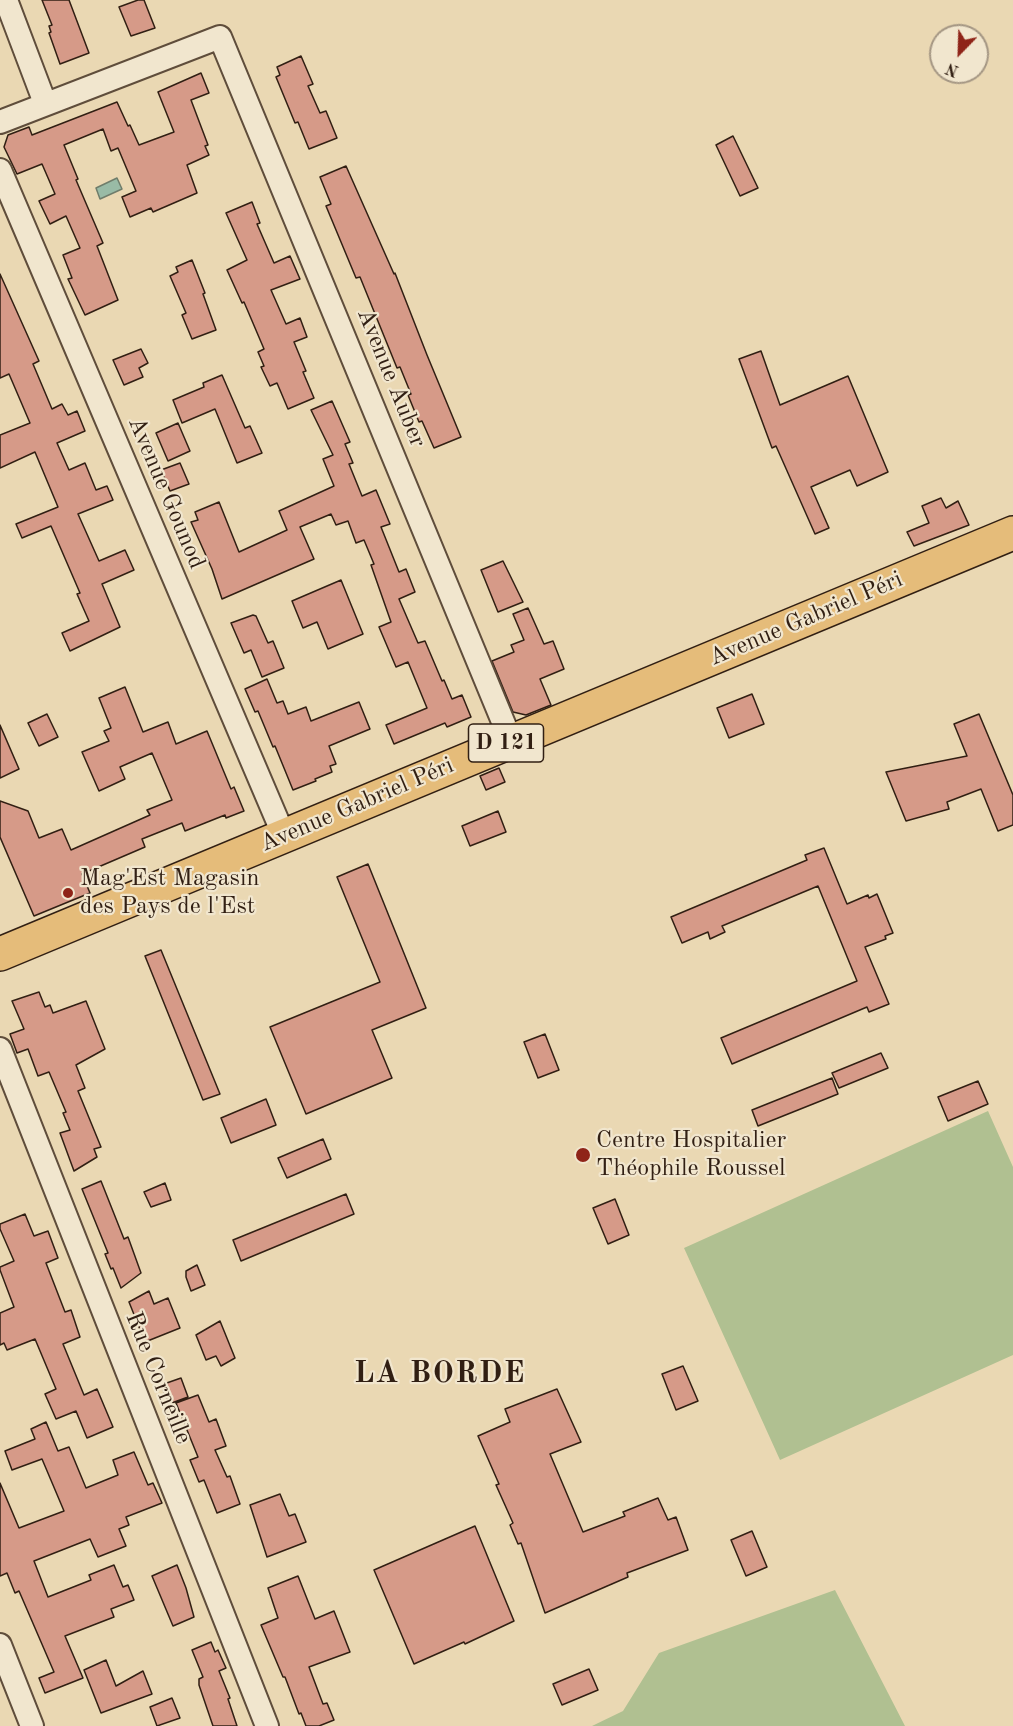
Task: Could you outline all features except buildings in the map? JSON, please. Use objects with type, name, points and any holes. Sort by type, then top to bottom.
[{"type":"main road","name":"Avenue Gabriel Péri","points":[[0,954],[1013,533]]},
{"type":"street","points":[[0,122],[45,104],[6,0]]},
{"type":"street","name":"Avenue Auber","points":[[45,104],[220,37],[511,741]]},
{"type":"street","name":"Avenue Gounod","points":[[0,170],[284,836]]},
{"type":"street","name":"Rue Corneille","points":[[0,1049],[267,1726]]},
{"type":"street","points":[[0,1645],[32,1726]]},
{"type":"shaded area","points":[[117,178],[122,189],[100,199],[96,188]]},
{"type":"shaded area","points":[[988,1111],[1013,1167],[1013,1355],[780,1460],[684,1248]]},
{"type":"shaded area","points":[[835,1590],[905,1726],[592,1726],[623,1711],[659,1653]]},
{"type":"place","name":"Mag'Est Magasin des Pays de l'Est","points":[[68,893]]},
{"type":"place","name":"Centre Hospitalier Théophile Roussel","points":[[583,1155]]},
{"type":"district","name":"LA BORDE","points":[[440,1374]]}]
